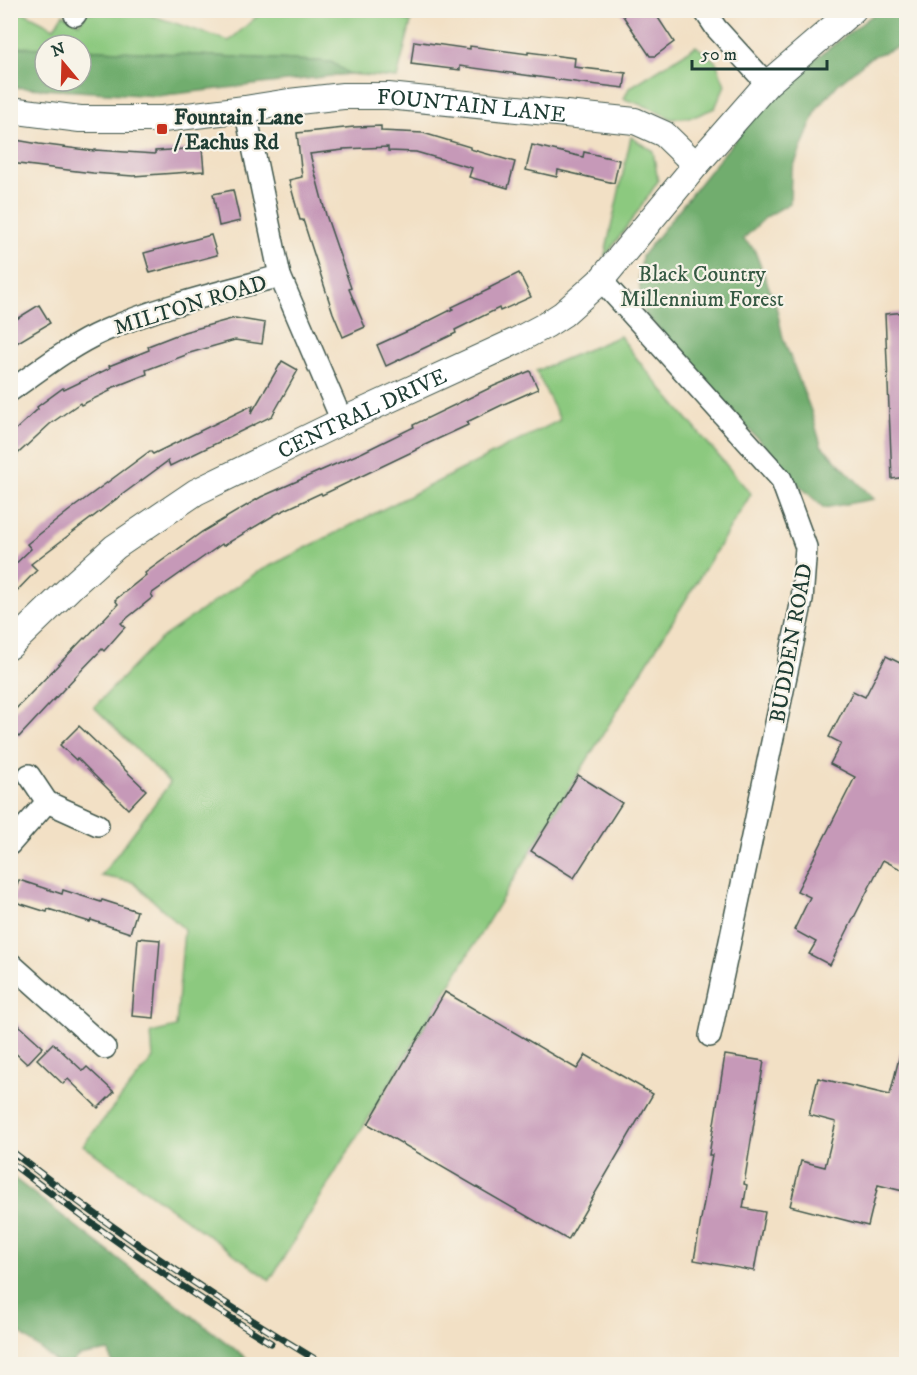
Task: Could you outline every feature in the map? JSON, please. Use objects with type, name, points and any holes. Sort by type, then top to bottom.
[{"type":"street","points":[[704,10],[716,28],[766,84]]},
{"type":"street","points":[[696,165],[766,84],[853,10]]},
{"type":"street","name":"FOUNTAIN LANE","points":[[10,110],[80,119],[163,119],[343,96],[388,96],[635,121],[664,134],[696,165]]},
{"type":"street","points":[[245,110],[280,276],[342,421]]},
{"type":"street","name":"CENTRAL DRIVE","points":[[10,646],[115,547],[196,492],[546,326],[601,280],[696,165]]},
{"type":"street","name":"MILTON ROAD","points":[[10,391],[50,362],[102,332],[159,309],[280,276]]},
{"type":"street","name":"BUDDEN ROAD","points":[[601,280],[781,479],[807,547],[802,600],[710,1036]]},
{"type":"street","points":[[29,775],[47,802],[98,825]]},
{"type":"street","points":[[10,844],[47,802]]},
{"type":"street","points":[[10,963],[105,1048]]},
{"type":"green space","points":[[11,11],[21,11],[54,28],[63,14],[79,23],[87,13],[138,11],[229,41],[263,11],[387,11],[411,22],[397,78],[349,74],[331,62],[93,50],[93,33],[33,33],[33,48],[11,47]]},
{"type":"green space","name":"Black Country Millennium Forest","points":[[878,11],[906,11],[906,44],[871,57],[838,84],[817,109],[791,173],[790,203],[766,217],[743,239],[754,249],[776,306],[783,338],[811,411],[821,445],[874,499],[824,508],[801,487],[645,314],[641,301],[639,277],[642,256],[781,85]]},
{"type":"green space","points":[[696,46],[716,62],[725,85],[715,108],[696,116],[672,119],[648,107],[624,99],[629,88]]},
{"type":"green space","points":[[11,47],[33,48],[33,88],[11,87]]},
{"type":"green space","points":[[93,50],[331,62],[349,74],[157,96],[93,92]]},
{"type":"green space","points":[[631,137],[653,151],[658,181],[604,259]]},
{"type":"green space","points":[[620,336],[644,368],[751,494],[270,1280],[83,1145],[153,1058],[151,1033],[176,1027],[184,929],[133,882],[101,876],[170,783],[94,707],[160,639],[256,573],[560,420],[536,371]]},
{"type":"green space","points":[[11,1176],[254,1364],[112,1364],[109,1351],[78,1356],[71,1364],[59,1364],[11,1326]]},
{"type":"building","points":[[619,10],[653,10],[674,42],[655,56],[650,56]]},
{"type":"building","points":[[414,41],[470,49],[470,46],[575,58],[574,67],[626,73],[624,88],[460,66],[460,70],[411,64]]},
{"type":"building","points":[[381,126],[381,131],[423,133],[515,162],[508,188],[469,177],[472,168],[416,152],[388,151],[388,147],[343,149],[310,154],[326,215],[351,288],[349,289],[365,327],[343,337],[303,220],[300,220],[289,180],[302,177],[297,133]]},
{"type":"building","points":[[10,139],[94,151],[155,154],[155,151],[202,148],[204,171],[133,176],[10,163]]},
{"type":"building","points":[[532,145],[583,157],[584,152],[619,160],[614,183],[558,170],[557,177],[526,170]]},
{"type":"building","points":[[233,190],[240,221],[219,226],[213,194]]},
{"type":"building","points":[[211,235],[217,255],[150,273],[144,253]]},
{"type":"building","points":[[519,273],[531,297],[500,311],[499,308],[455,330],[456,333],[386,366],[377,345],[453,309],[452,307]]},
{"type":"building","points":[[39,305],[50,323],[10,347],[10,323]]},
{"type":"building","points":[[906,312],[906,477],[892,479],[885,314]]},
{"type":"building","points":[[235,318],[265,323],[262,344],[235,340],[186,354],[146,370],[147,374],[109,389],[110,391],[81,405],[80,403],[50,424],[10,461],[10,435],[38,409],[37,407],[63,388],[64,390],[110,368],[109,366],[149,350],[148,346],[184,332]]},
{"type":"building","points":[[282,361],[298,370],[272,416],[170,466],[168,461],[31,564],[37,570],[10,598],[10,569],[31,549],[27,544],[150,451],[153,454],[253,405],[251,414]]},
{"type":"building","points":[[530,371],[538,389],[322,495],[321,493],[276,514],[223,546],[222,544],[151,594],[153,597],[121,623],[125,627],[104,651],[102,649],[19,737],[10,729],[10,715],[118,604],[115,600],[146,575],[145,573],[202,532],[261,497],[363,452],[414,427],[413,425]]},
{"type":"building","points":[[886,656],[906,666],[906,872],[883,860],[830,965],[809,954],[816,942],[794,930],[810,897],[797,891],[855,777],[830,764],[841,743],[829,737],[853,691],[865,697]]},
{"type":"building","points":[[79,726],[146,790],[128,809],[77,758],[76,760],[60,745]]},
{"type":"building","points":[[578,775],[622,803],[574,878],[531,851]]},
{"type":"building","points":[[19,880],[62,894],[63,890],[137,911],[130,933],[91,920],[90,922],[48,909],[47,912],[12,901]]},
{"type":"building","points":[[138,938],[160,940],[154,1018],[132,1016]]},
{"type":"building","points":[[445,992],[577,1069],[586,1055],[653,1094],[568,1240],[368,1124]]},
{"type":"building","points":[[10,1017],[43,1047],[27,1064],[10,1048]]},
{"type":"building","points":[[53,1043],[83,1071],[87,1067],[114,1092],[98,1108],[68,1079],[63,1084],[37,1059]]},
{"type":"building","points":[[901,1050],[906,1051],[906,1176],[903,1191],[878,1185],[868,1226],[790,1206],[801,1161],[825,1167],[836,1122],[809,1115],[818,1078],[890,1095]]},
{"type":"building","points":[[725,1055],[764,1061],[744,1184],[747,1185],[743,1208],[765,1212],[754,1271],[694,1260],[712,1155],[709,1155]]},
{"type":"railway","points":[[10,1150],[164,1262],[323,1364]]},
{"type":"railway","points":[[10,1162],[138,1256],[271,1343]]},
{"type":"place","name":"Fountain Lane / Eachus Rd","points":[[162,129]]}]
